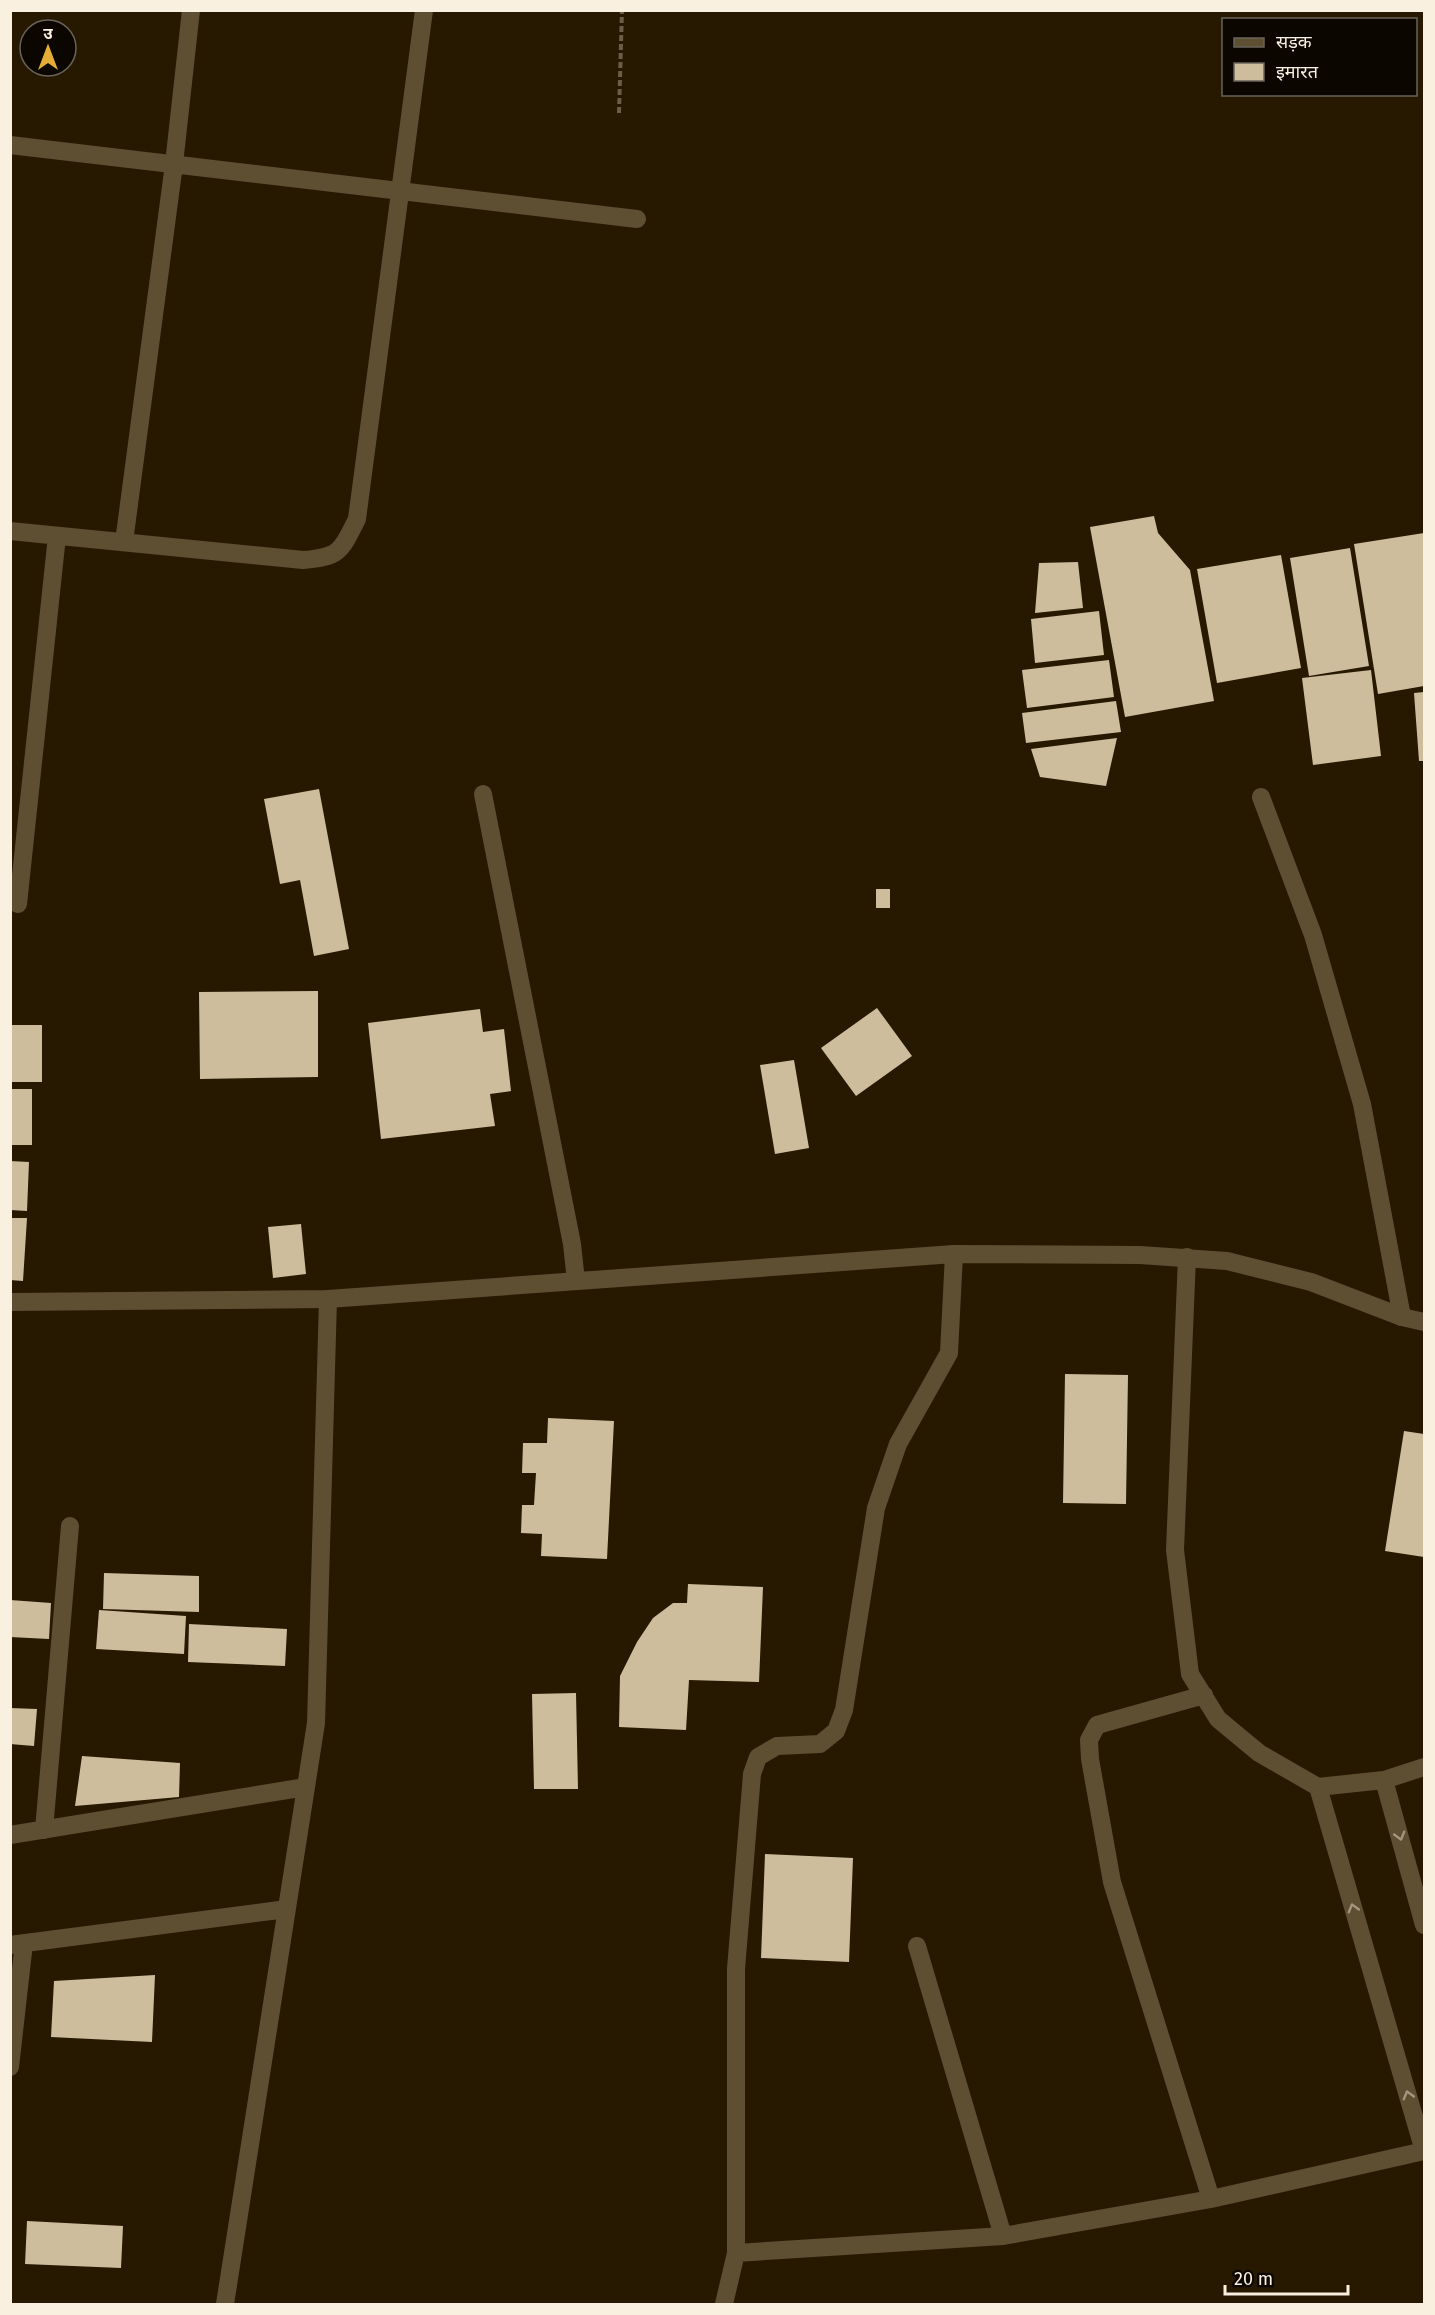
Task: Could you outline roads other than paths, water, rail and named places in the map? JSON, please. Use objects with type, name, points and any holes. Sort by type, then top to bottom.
[{"type":"street","points":[[124,542],[174,164],[191,10]]},
{"type":"street","points":[[10,531],[303,560],[325,558],[342,548],[357,519],[402,191],[424,10]]},
{"type":"street","points":[[10,145],[637,219]]},
{"type":"street","points":[[18,903],[57,536]]},
{"type":"street","points":[[483,794],[572,1244],[576,1281]]},
{"type":"street","points":[[1261,796],[1313,935],[1362,1104],[1402,1317]]},
{"type":"street","points":[[724,2304],[736,2253],[736,1969],[752,1774],[758,1757],[777,1746],[820,1744],[836,1731],[844,1710],[876,1508],[898,1444],[949,1353],[954,1254]]},
{"type":"street","points":[[10,1302],[328,1299],[954,1254],[1186,1257],[1227,1261],[1311,1282],[1402,1317],[1425,1322]]},
{"type":"street","points":[[1186,1257],[1174,1550],[1190,1674],[1218,1719],[1259,1753],[1318,1787],[1384,1780],[1425,1767]]},
{"type":"street","points":[[225,2304],[316,1723],[328,1299]]},
{"type":"street","points":[[44,1830],[70,1526]]},
{"type":"street","points":[[1204,1695],[1097,1725],[1089,1740],[1090,1759],[1112,1882],[1211,2199]]},
{"type":"street","points":[[1384,1780],[1425,1925]]},
{"type":"street","points":[[10,1834],[306,1787]]},
{"type":"street","points":[[736,2253],[1002,2236],[1211,2199],[1424,2151],[1318,1787]]},
{"type":"street","points":[[10,2067],[17,1944],[287,1909]]},
{"type":"street","points":[[917,1946],[1002,2236]]}]
